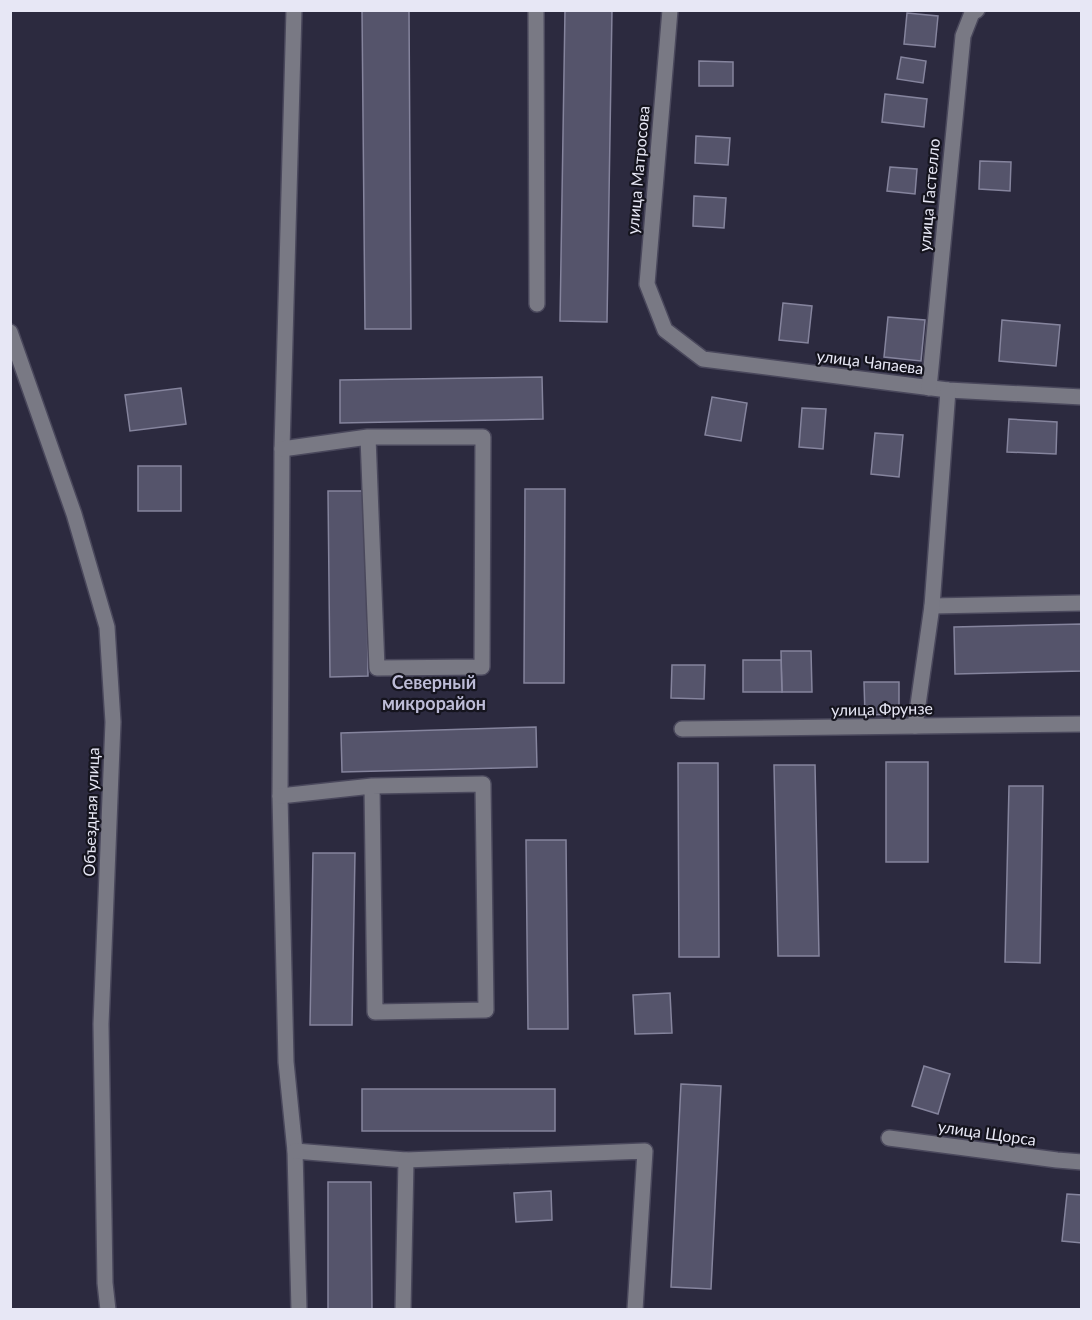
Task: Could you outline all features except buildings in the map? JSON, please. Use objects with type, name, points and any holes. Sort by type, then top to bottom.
[{"type":"street","points":[[294,10],[282,449],[280,796],[286,1062],[295,1151],[299,1310]]},
{"type":"street","points":[[536,10],[537,304]]},
{"type":"street","name":"улица Матросова","points":[[665,330],[646,284],[670,10]]},
{"type":"street","name":"улица Гастелло","points":[[929,388],[963,36],[972,14],[977,10]]},
{"type":"street","name":"улица Чапаева","points":[[665,330],[703,359],[948,390],[1082,397]]},
{"type":"street","name":"Объездная улица","points":[[10,332],[74,514],[107,627],[113,722],[101,1024],[105,1283],[108,1310]]},
{"type":"street","points":[[915,726],[932,606],[948,390]]},
{"type":"street","points":[[282,449],[368,437],[483,437],[482,667],[377,668],[368,437]]},
{"type":"street","points":[[932,606],[1082,603]]},
{"type":"street","name":"улица Фрунзе","points":[[682,729],[1082,724]]},
{"type":"street","points":[[280,796],[372,786],[483,784],[486,1010],[375,1012],[372,786]]},
{"type":"street","name":"улица Щорса","points":[[889,1138],[1082,1162]]},
{"type":"street","points":[[295,1151],[406,1160],[645,1151],[635,1310]]},
{"type":"street","points":[[403,1310],[406,1160]]},
{"type":"district","name":"Северный микрорайон","points":[[434,693]]}]
